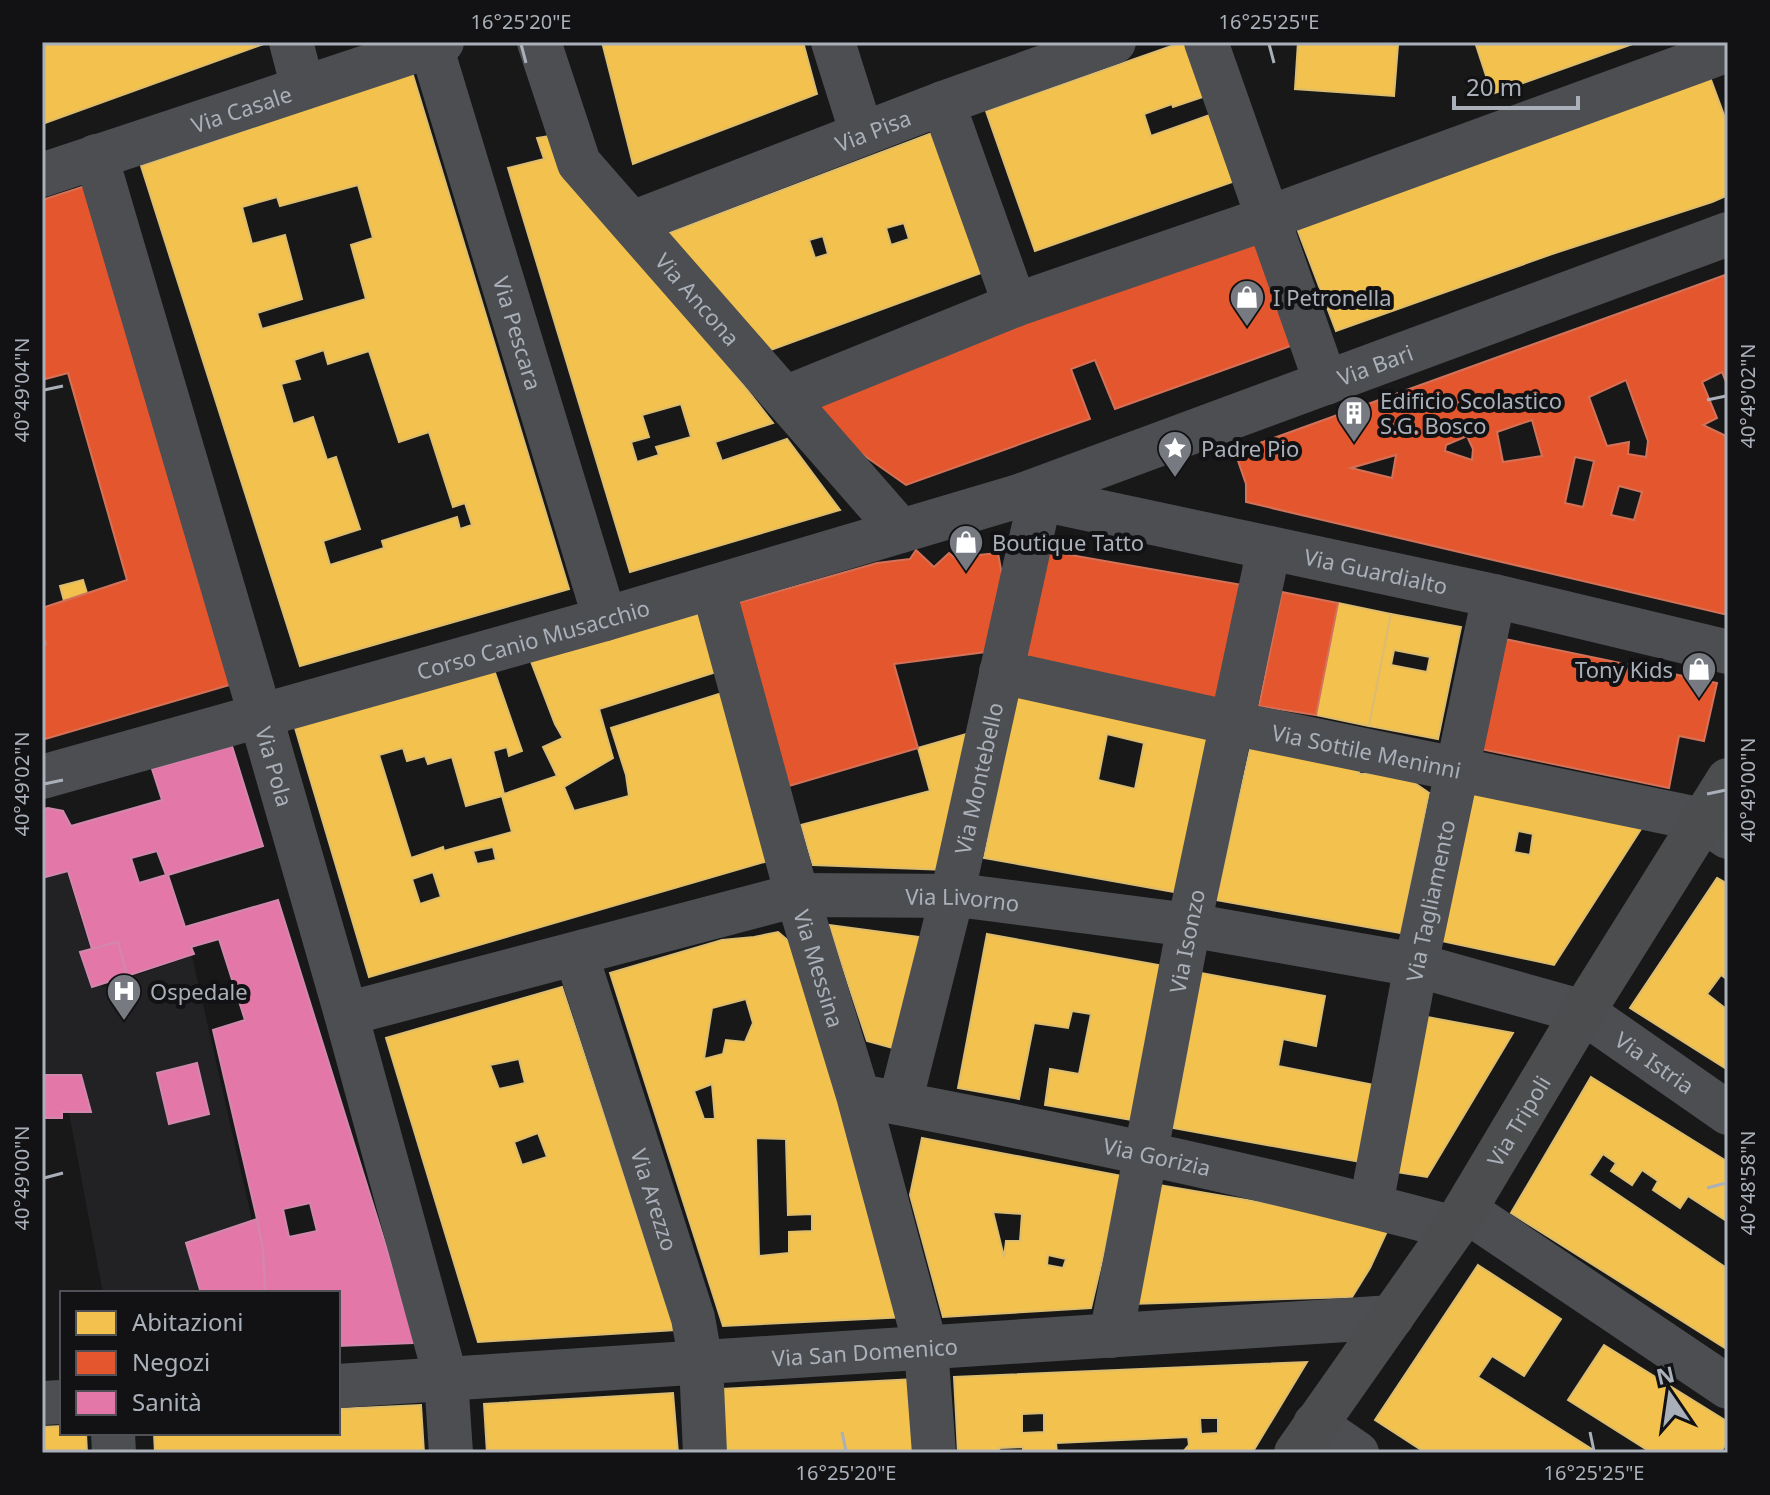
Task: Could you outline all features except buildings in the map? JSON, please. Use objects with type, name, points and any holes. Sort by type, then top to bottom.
[{"type":"main road","name":"Via Tripoli","points":[[1305,1439],[1460,1219],[1583,1012],[1715,829],[1728,780]]},
{"type":"street","points":[[291,42],[303,88]]},
{"type":"street","name":"Via Ancona","points":[[539,42],[579,163],[901,531]]},
{"type":"street","points":[[833,42],[862,134]]},
{"type":"street","name":"Via Pisa","points":[[632,223],[943,103],[1114,42]]},
{"type":"street","points":[[1206,42],[1326,383]]},
{"type":"street","name":"Via Casale","points":[[42,175],[436,44]]},
{"type":"street","name":"Via Pescara","points":[[436,44],[605,619]]},
{"type":"street","points":[[785,398],[1015,305],[1723,55]]},
{"type":"street","points":[[943,103],[1015,305]]},
{"type":"street","name":"Via Pola","points":[[96,156],[346,1014],[446,1379],[451,1453]]},
{"type":"street","name":"Via Bari","points":[[1031,496],[1728,234]]},
{"type":"street","name":"Corso Canio Musacchio","points":[[42,777],[1031,496]]},
{"type":"street","name":"Via Guardialto","points":[[1031,496],[1494,596],[1728,652]]},
{"type":"street","name":"Via Montebello","points":[[900,1103],[952,896],[1001,672],[1031,496]]},
{"type":"street","name":"Via Isonzo","points":[[1111,1336],[1189,925],[1269,548]]},
{"type":"street","name":"Via Messina","points":[[713,587],[797,895],[858,1095],[926,1348],[934,1453]]},
{"type":"street","name":"Via Tagliamento","points":[[1371,1205],[1416,965],[1494,596]]},
{"type":"street","name":"Via Sottile Meninni","points":[[1001,672],[1458,769],[1715,829]]},
{"type":"street","name":"Via Livorno","points":[[346,1014],[797,895],[965,896],[1189,925],[1416,965],[1583,1012]]},
{"type":"street","name":"Via Arezzo","points":[[576,954],[693,1318],[701,1363],[705,1453]]},
{"type":"street","name":"Via Istria","points":[[1583,1012],[1728,1113]]},
{"type":"street","name":"Via Gorizia","points":[[858,1095],[1147,1152],[1371,1205],[1460,1219],[1728,1387]]},
{"type":"street","name":"Via San Domenico","points":[[340,1386],[1392,1317]]},
{"type":"street","points":[[1305,1439],[1357,1453]]},
{"type":"shaded area","name":"Ospedale","points":[[47,808],[102,987],[192,956],[260,1255],[262,1291],[103,1291],[63,1081],[42,1080],[42,809]]},
{"type":"place","name":"I Petronella","points":[[1247,328]]},
{"type":"place","name":"Edificio Scolastico S.G. Bosco","points":[[1354,444]]},
{"type":"place","name":"Padre Pio","points":[[1175,479]]},
{"type":"place","name":"Boutique Tatto","points":[[966,573]]},
{"type":"place","name":"Tony Kids","points":[[1699,700]]},
{"type":"place","name":"Ospedale","points":[[124,1022]]}]
